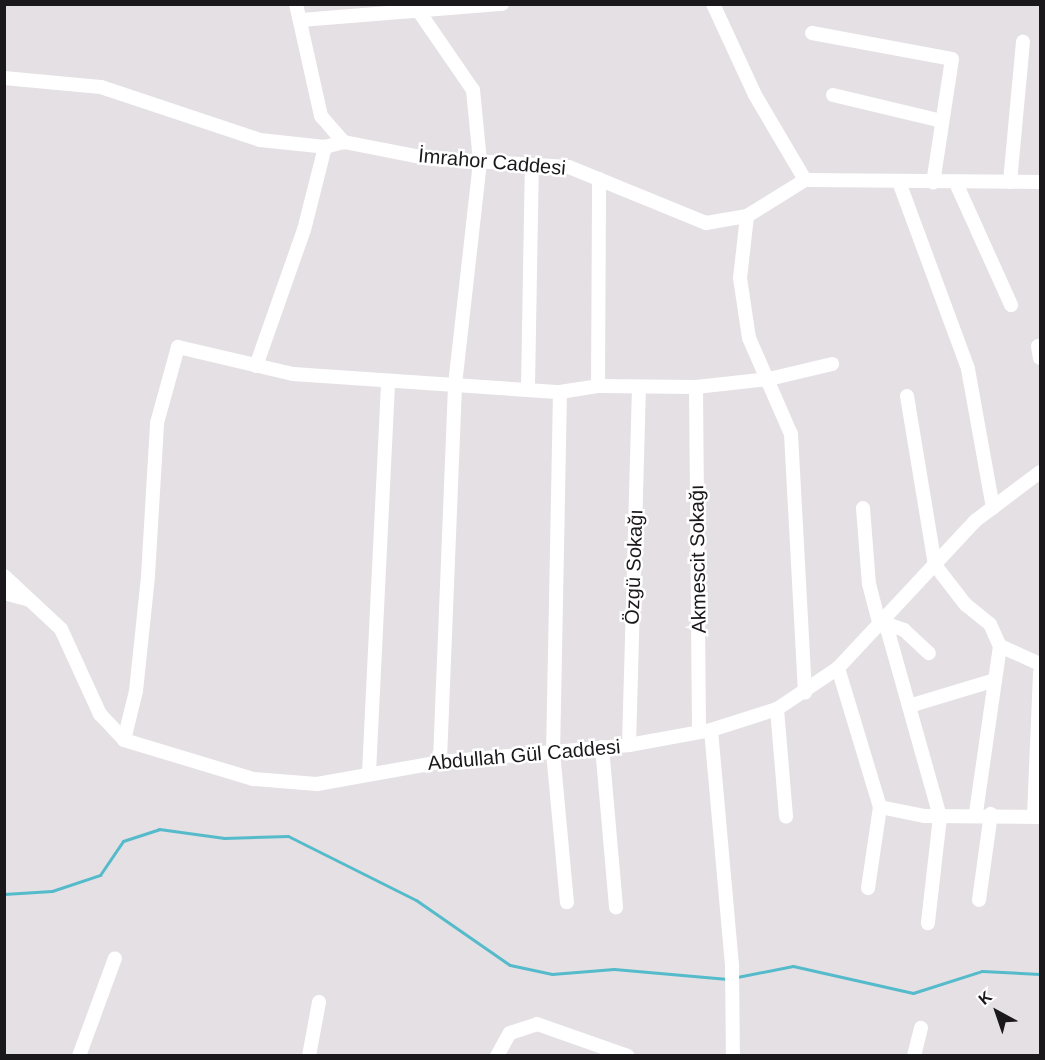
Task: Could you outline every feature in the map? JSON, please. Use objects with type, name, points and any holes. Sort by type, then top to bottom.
[{"type":"street","points":[[296,4],[321,116],[345,142]]},
{"type":"street","points":[[301,20],[502,4]]},
{"type":"street","points":[[712,4],[755,95],[805,180],[933,183],[1041,182]]},
{"type":"street","points":[[411,11],[473,90],[480,162],[455,386],[440,762]]},
{"type":"street","points":[[812,33],[952,59],[933,183]]},
{"type":"street","points":[[1010,182],[1023,42]]},
{"type":"street","name":"İmrahor Caddesi","points":[[4,78],[101,87],[260,140],[325,147],[345,142],[480,162],[570,167],[706,223],[747,216],[805,180]]},
{"type":"street","points":[[833,95],[942,121]]},
{"type":"street","points":[[256,366],[304,230],[325,147]]},
{"type":"street","points":[[528,387],[532,165]]},
{"type":"street","points":[[598,387],[599,179]]},
{"type":"street","points":[[899,182],[968,369],[993,508]]},
{"type":"street","points":[[956,183],[1011,305]]},
{"type":"street","points":[[747,216],[740,278],[749,338],[769,379],[791,434],[805,693]]},
{"type":"street","points":[[124,740],[136,692],[148,576],[157,423],[178,347],[256,366],[388,382],[528,387],[560,392],[598,387],[639,389],[696,387],[769,379],[832,364]]},
{"type":"street","points":[[369,773],[388,382]]},
{"type":"street","name":"Akmescit Sokağı","points":[[696,387],[705,731],[732,967],[733,1056]]},
{"type":"street","name":"Özgü Sokağı","points":[[629,745],[639,389]]},
{"type":"street","points":[[560,392],[553,752],[567,902]]},
{"type":"street","points":[[907,396],[935,565],[965,604],[990,624],[1000,646],[976,813]]},
{"type":"street","name":"Abdullah Gül Caddesi","points":[[124,740],[253,779],[317,784],[440,762],[629,745],[705,731],[777,709],[805,693],[838,668],[884,624],[935,565],[993,508],[1041,472]]},
{"type":"street","points":[[863,508],[869,584],[909,706],[940,817],[928,923]]},
{"type":"street","points":[[4,576],[61,629],[100,714],[124,740]]},
{"type":"street","points":[[4,593],[29,599]]},
{"type":"street","points":[[884,624],[904,630],[929,653]]},
{"type":"street","points":[[1000,646],[1041,664]]},
{"type":"street","points":[[838,668],[880,807],[868,888]]},
{"type":"street","points":[[880,807],[940,817],[976,813],[1037,817],[1041,672]]},
{"type":"street","points":[[909,706],[995,680]]},
{"type":"street","points":[[777,709],[786,817]]},
{"type":"street","points":[[602,747],[616,907]]},
{"type":"street","points":[[979,900],[991,814]]},
{"type":"street","points":[[79,1056],[115,958]]},
{"type":"street","points":[[309,1056],[319,1002]]},
{"type":"street","points":[[497,1056],[510,1033],[537,1024],[628,1056]]},
{"type":"street","points":[[914,1056],[921,1028]]},
{"type":"waterway","points":[[4,894],[52,891],[100,875],[123,841],[159,829],[224,838],[288,836],[416,900],[510,965],[552,974],[614,969],[728,979]]},
{"type":"waterway","points":[[737,977],[793,966],[913,993],[982,971],[1040,974]]}]
